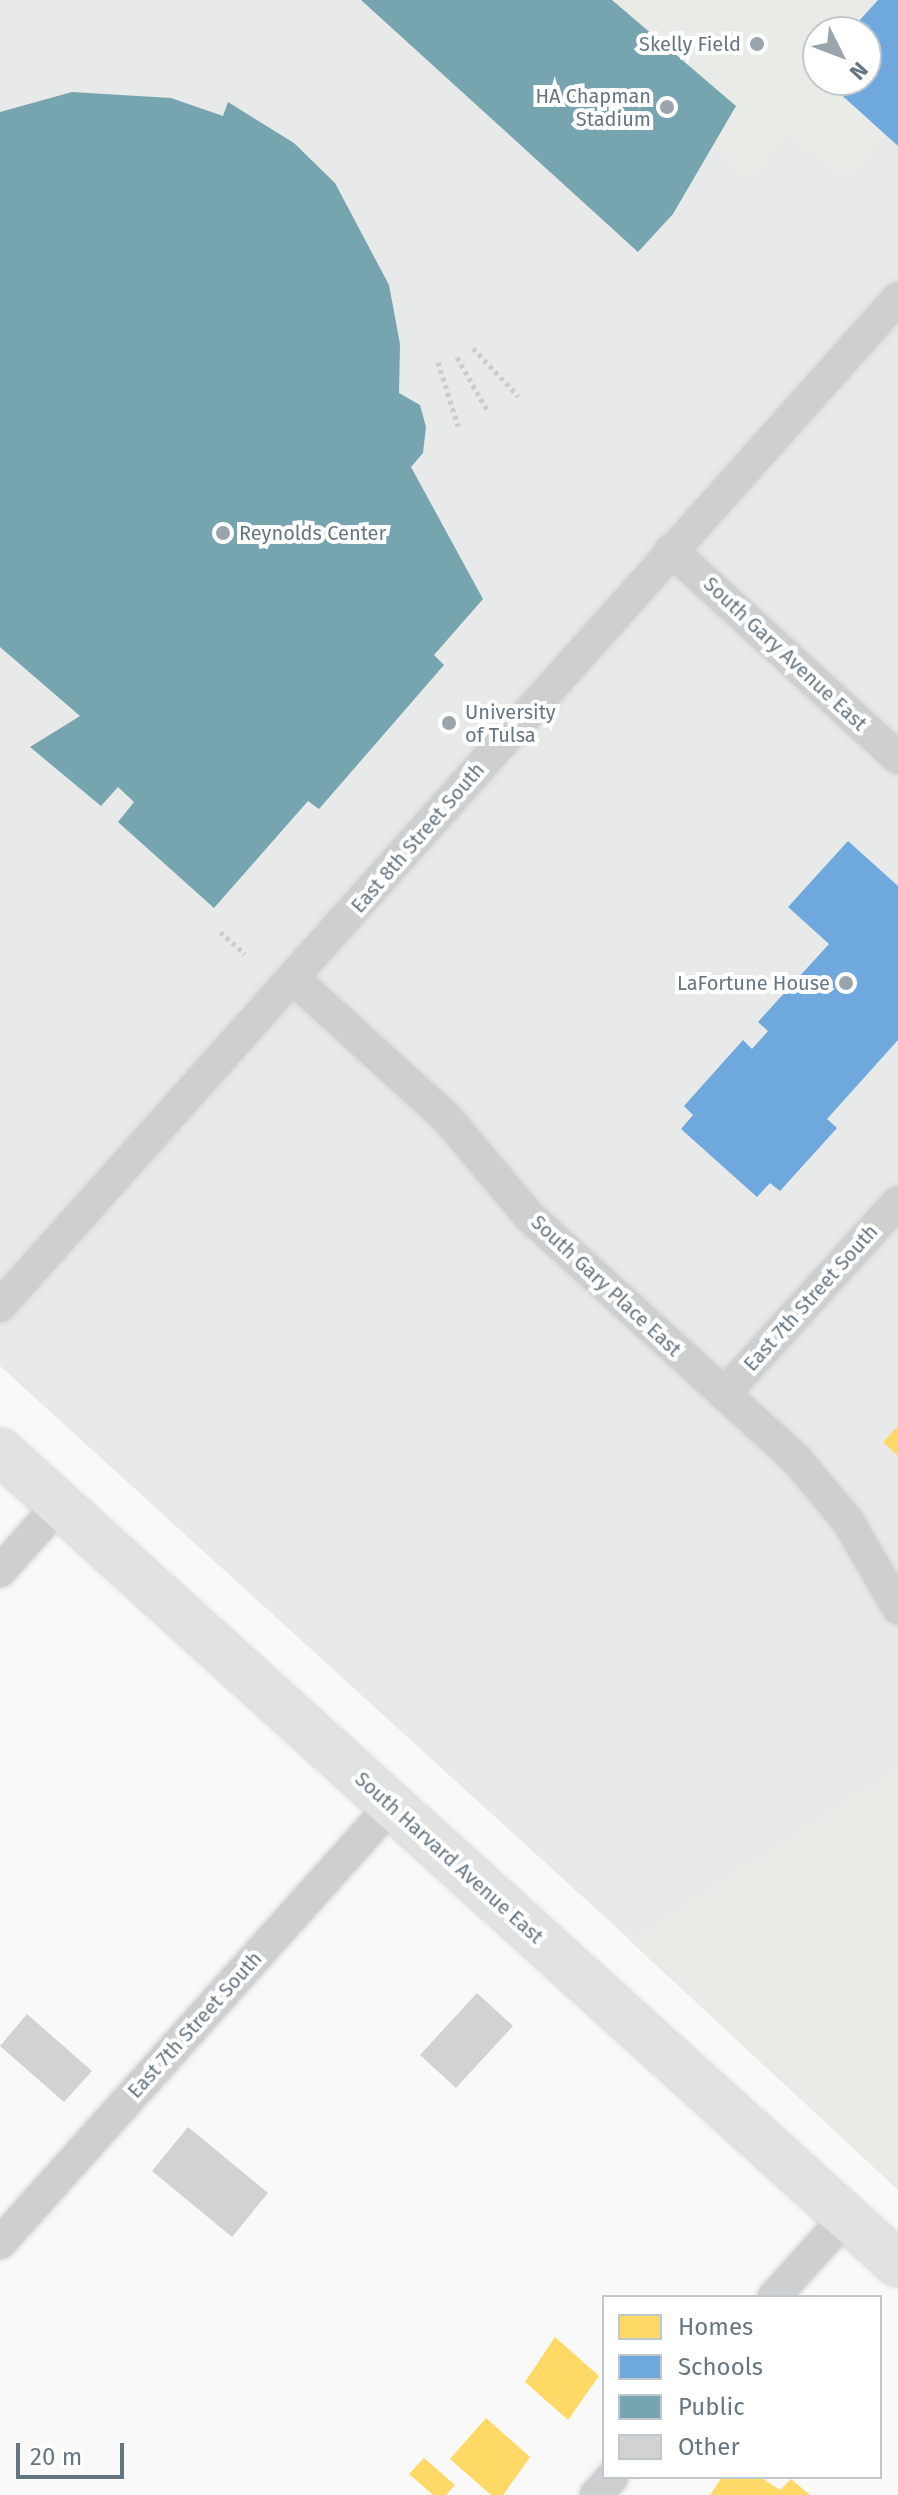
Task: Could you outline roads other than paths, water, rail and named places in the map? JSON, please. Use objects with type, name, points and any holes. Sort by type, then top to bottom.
[{"type":"main road","name":"South Harvard Avenue East","points":[[0,1451],[898,2264]]},
{"type":"street","name":"East 8th Street South","points":[[0,1306],[898,298]]},
{"type":"street","name":"South Gary Avenue East","points":[[671,550],[898,758]]},
{"type":"street","name":"South Gary Place East","points":[[294,979],[447,1118],[529,1216],[823,1488],[898,1608]]},
{"type":"street","name":"East 7th Street South","points":[[724,1394],[898,1202]]},
{"type":"street","points":[[0,1571],[60,1504]]},
{"type":"street","name":"East 7th Street South","points":[[0,2243],[391,1806]]},
{"type":"street","points":[[776,2295],[846,2217]]},
{"type":"street","points":[[596,2495],[610,2479]]},
{"type":"place","name":"Skelly Field","points":[[757,44]]},
{"type":"place","name":"HA Chapman Stadium","points":[[667,107]]},
{"type":"place","name":"Reynolds Center","points":[[223,533]]},
{"type":"place","name":"University of Tulsa","points":[[449,723]]},
{"type":"place","name":"LaFortune House","points":[[846,983]]}]
